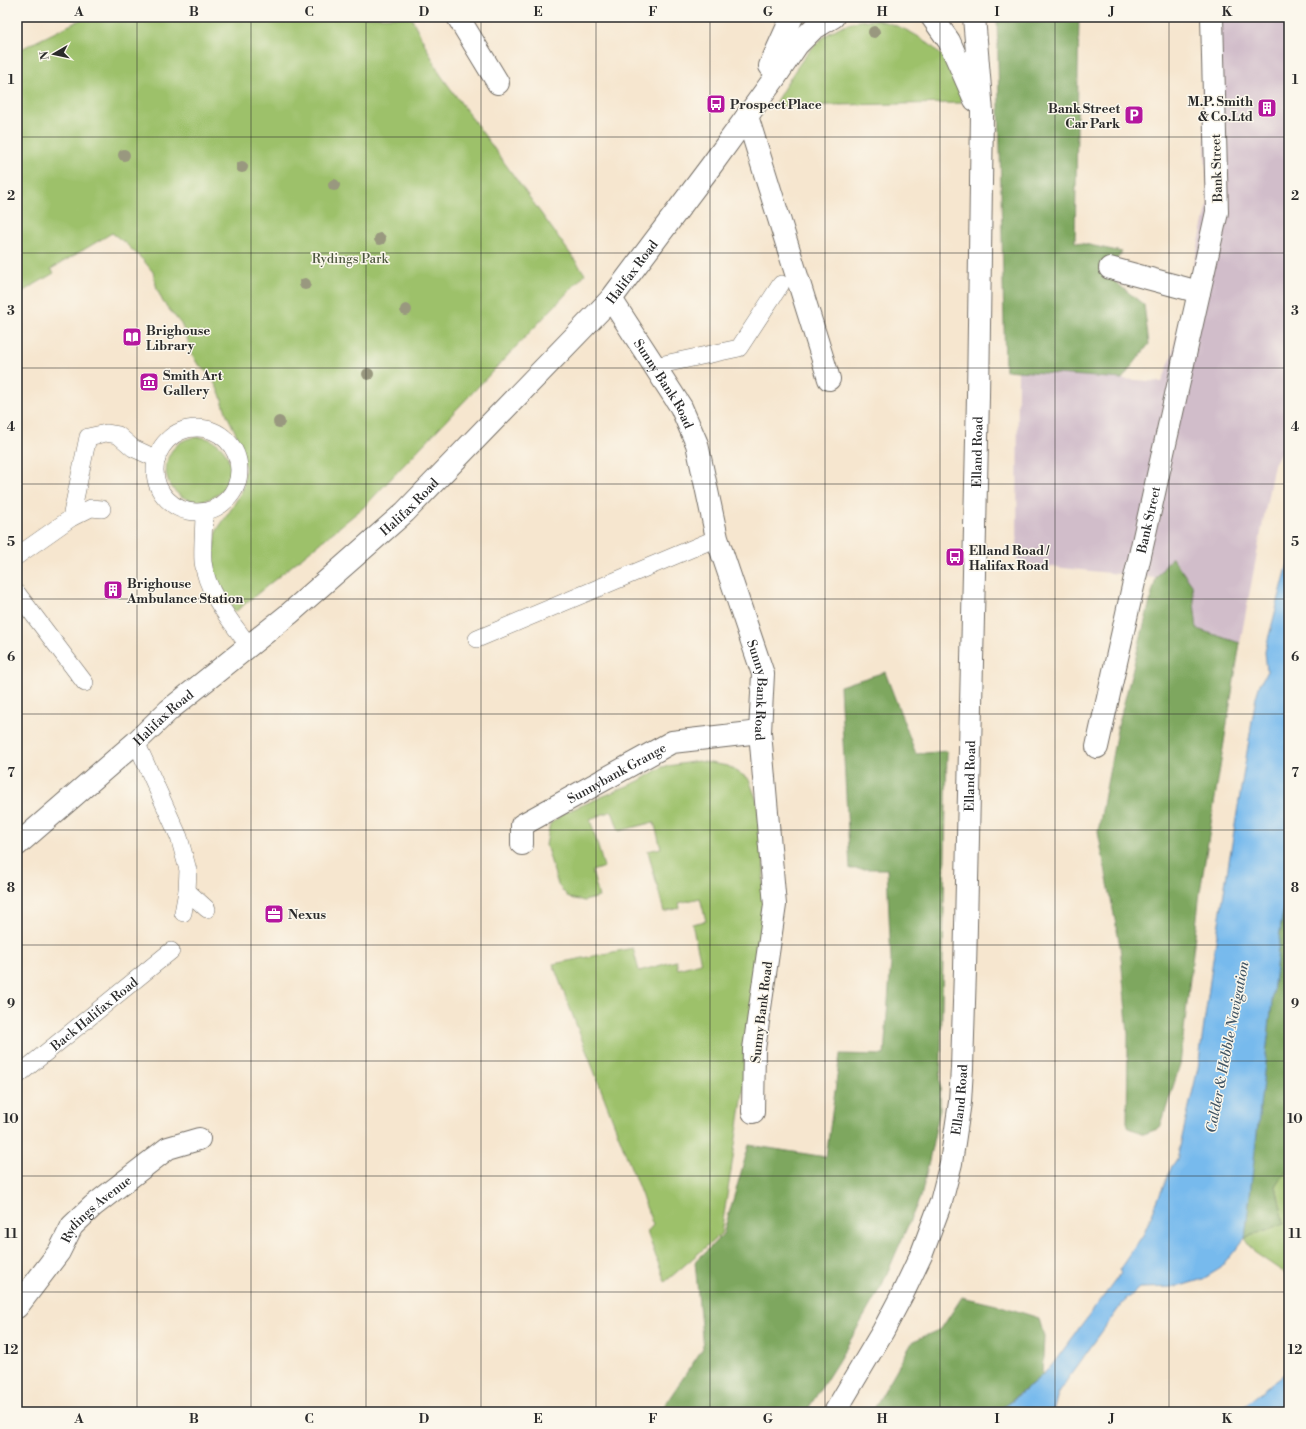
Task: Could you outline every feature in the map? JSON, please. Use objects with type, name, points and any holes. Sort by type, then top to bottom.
[{"type":"main road","points":[[458,17],[498,83]]},
{"type":"main road","name":"Halifax Road","points":[[746,116],[792,17]]},
{"type":"main road","name":"Halifax Road","points":[[17,845],[136,742],[169,710],[289,614],[405,512],[611,299],[711,166],[797,45],[813,29],[833,17]]},
{"type":"main road","points":[[932,17],[949,40],[982,112]]},
{"type":"main road","name":"Elland Road","points":[[835,1412],[883,1332],[922,1253],[941,1202],[951,1163],[960,1102],[966,954],[982,112],[974,17]]},
{"type":"main road","name":"Bank Street","points":[[1097,747],[1217,212],[1212,17]]},
{"type":"main road","points":[[746,116],[829,378]]},
{"type":"main road","points":[[1110,268],[1199,292]]},
{"type":"main road","name":"Sunny Bank Road","points":[[611,299],[681,407],[697,444],[717,538],[763,674],[760,732],[775,904],[754,1049],[753,1112]]},
{"type":"main road","name":"Sunnybank Grange","points":[[522,844],[522,825],[672,742],[760,732]]},
{"type":"main road","name":"Rydings Avenue","points":[[17,1307],[58,1252],[72,1226],[93,1206],[168,1148],[198,1139]]},
{"type":"lane","points":[[655,366],[739,348],[782,284]]},
{"type":"lane","points":[[192,428],[206,429],[218,434],[229,442],[236,454],[239,467],[238,481],[233,493],[224,503],[212,510],[204,512],[184,511],[172,504],[162,494],[156,481],[155,467],[157,459],[158,453],[166,441],[178,432],[192,428]]},
{"type":"lane","points":[[71,518],[88,437],[106,433],[118,435],[133,448],[157,459]]},
{"type":"lane","points":[[17,556],[71,518],[91,508],[102,509]]},
{"type":"lane","points":[[204,512],[203,562],[207,578],[218,602],[249,646]]},
{"type":"lane","points":[[478,639],[717,538]]},
{"type":"lane","points":[[17,593],[85,684]]},
{"type":"lane","points":[[136,742],[179,837],[188,870],[187,891],[183,913]]},
{"type":"lane","points":[[187,891],[207,909]]},
{"type":"lane","name":"Back Halifax Road","points":[[17,1076],[171,951]]},
{"type":"shaded area","points":[[1199,17],[1289,17],[1289,437],[1274,464],[1240,643],[1197,629],[1192,585],[1172,557],[1156,578],[1017,563],[1018,371],[1162,382],[1172,356],[1208,205]]},
{"type":"green space","name":"Rydings Park","points":[[86,17],[411,17],[440,74],[585,274],[364,507],[235,612],[216,580],[213,558],[217,530],[243,489],[245,468],[241,444],[211,376],[197,363],[191,352],[181,324],[163,302],[157,289],[153,272],[144,261],[112,233],[51,269],[54,273],[17,295],[17,51]]},
{"type":"green space","points":[[997,17],[1079,17],[1075,242],[1122,252],[1110,268],[1113,280],[1144,305],[1149,344],[1122,379],[1005,370]]},
{"type":"green space","points":[[863,20],[878,20],[916,35],[927,42],[946,60],[959,84],[961,91],[961,103],[773,106],[806,55],[816,44],[840,27]]},
{"type":"green space","points":[[198,437],[216,443],[224,451],[230,469],[224,487],[216,495],[198,501],[180,495],[172,487],[166,469],[172,451],[180,443]]},
{"type":"green space","points":[[1172,557],[1192,585],[1197,629],[1240,643],[1200,892],[1180,1065],[1160,1128],[1144,1134],[1127,1127],[1128,1034],[1120,946],[1098,832],[1117,730],[1156,578]]},
{"type":"green space","points":[[885,672],[916,754],[947,751],[940,1109],[922,1193],[882,1285],[839,1360],[806,1412],[660,1412],[703,1348],[695,1262],[723,1234],[749,1145],[826,1157],[840,1054],[884,1055],[891,961],[887,869],[850,869],[840,686]]},
{"type":"green space","points":[[698,761],[728,766],[749,779],[758,804],[764,868],[759,992],[721,1234],[665,1282],[647,1232],[653,1225],[553,964],[633,948],[639,971],[676,961],[678,969],[701,963],[692,924],[706,921],[700,898],[679,903],[680,908],[664,912],[648,851],[661,848],[654,822],[619,831],[612,811],[590,819],[604,867],[592,871],[599,897],[584,901],[569,898],[558,885],[546,845],[550,824],[564,813],[639,781],[662,767]]},
{"type":"green space","points":[[1289,878],[1289,1166],[1276,1186],[1284,1223],[1245,1238],[1281,923]]},
{"type":"green space","points":[[1289,1166],[1289,1276],[1254,1252],[1245,1238],[1284,1223],[1276,1186]]},
{"type":"green space","points":[[962,1297],[1001,1306],[1039,1318],[1044,1337],[1042,1376],[998,1412],[872,1412],[913,1341],[941,1329]]},
{"type":"water","name":"Calder & Hebble Navigation","points":[[1289,560],[1289,878],[1281,923],[1245,1238],[1221,1268],[1203,1279],[1177,1287],[1139,1288],[1122,1304],[1069,1377],[1058,1394],[1053,1412],[998,1412],[1046,1372],[1121,1273],[1119,1270],[1143,1235],[1172,1166],[1177,1159],[1198,1068],[1213,959],[1256,697],[1260,684],[1267,671],[1265,652]]},
{"type":"water","points":[[1289,1370],[1289,1412],[1236,1412]]},
{"type":"place","name":"Prospect Place","points":[[716,104]]},
{"type":"place","name":"M.P. Smith & Co.Ltd","points":[[1267,108]]},
{"type":"place","name":"Bank Street Car Park","points":[[1134,115]]},
{"type":"place","name":"Brighouse Library","points":[[132,337]]},
{"type":"place","name":"Smith Art Gallery","points":[[149,382]]},
{"type":"place","name":"Elland Road / Halifax Road","points":[[955,557]]},
{"type":"place","name":"Brighouse Ambulance Station","points":[[113,590]]},
{"type":"place","name":"Nexus","points":[[274,914]]}]
